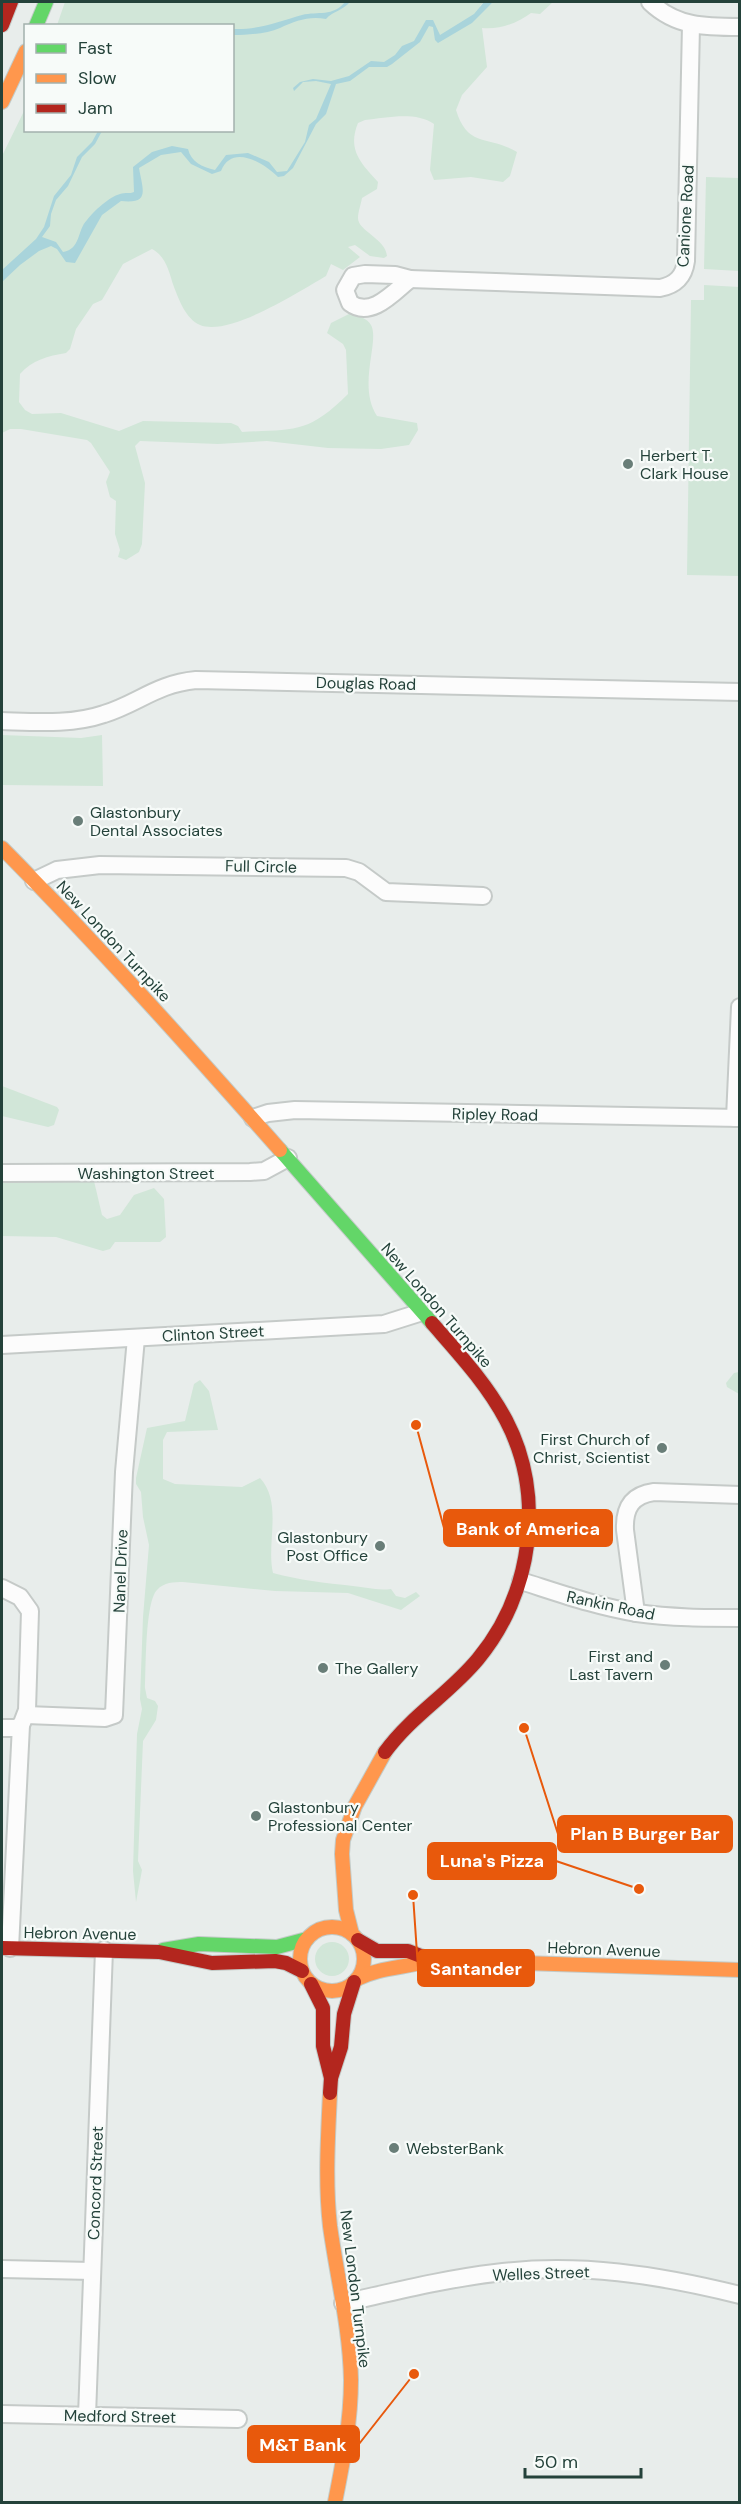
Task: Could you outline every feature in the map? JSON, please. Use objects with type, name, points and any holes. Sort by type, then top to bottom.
[{"type":"main road","points":[[2,26],[11,2]]},
{"type":"main road","points":[[37,24],[46,2]]},
{"type":"main road","points":[[2,102],[24,55]]},
{"type":"main road","name":"New London Turnpike","points":[[2,848],[146,999],[422,1312],[491,1394],[502,1412],[519,1451],[527,1483],[530,1515],[528,1547],[521,1581],[510,1609],[490,1645],[464,1674],[403,1729],[377,1765],[352,1815],[342,1853],[336,1864],[331,1891]]},
{"type":"main road","name":"New London Turnpike","points":[[342,1853],[346,1884],[345,1910],[355,1937]]},
{"type":"main road","points":[[310,1936],[332,1927],[355,1937],[364,1960],[355,1981],[343,1989],[331,1991],[312,1984],[302,1971],[300,1954],[310,1936],[327,1913]]},
{"type":"main road","name":"Hebron Avenue","points":[[159,1952],[200,1944],[277,1947],[310,1936]]},
{"type":"main road","name":"Hebron Avenue","points":[[355,1937],[377,1951],[408,1951],[431,1960]]},
{"type":"main road","name":"Hebron Avenue","points":[[6,1948],[159,1952],[212,1963],[275,1961],[286,1963],[302,1971]]},
{"type":"main road","name":"Hebron Avenue","points":[[355,1981],[373,1971],[409,1967],[431,1960],[740,1970]]},
{"type":"main road","name":"New London Turnpike","points":[[335,2502],[351,2401],[350,2358],[334,2258],[328,2189],[331,2078],[341,2047],[344,2014],[355,1981]]},
{"type":"main road","name":"New London Turnpike","points":[[312,1984],[323,2008],[322,2046],[331,2078]]},
{"type":"street","points":[[650,2],[673,18],[691,25],[740,27]]},
{"type":"street","name":"Canione Road","points":[[410,279],[660,288],[677,281],[683,273],[686,261],[691,25]]},
{"type":"street","name":"Douglas Road","points":[[2,721],[62,722],[89,719],[118,709],[165,685],[196,680],[740,693]]},
{"type":"street","name":"Full Circle","points":[[34,881],[57,870],[100,865],[346,868],[359,872],[386,892],[483,896]]},
{"type":"street","points":[[737,1118],[740,1007]]},
{"type":"street","name":"Ripley Road","points":[[253,1118],[282,1110],[737,1118]]},
{"type":"street","name":"Washington Street","points":[[2,1173],[250,1172],[271,1168],[288,1158]]},
{"type":"street","name":"Clinton Street","points":[[2,1345],[384,1323],[422,1312]]},
{"type":"street","name":"Nanel Drive","points":[[2,1728],[16,1728],[23,1720],[114,1716],[124,1462],[136,1338]]},
{"type":"street","points":[[636,1613],[625,1519],[630,1503],[644,1494],[740,1495]]},
{"type":"street","name":"Rankin Road","points":[[521,1581],[636,1613],[740,1618]]},
{"type":"street","points":[[2,1588],[20,1597],[30,1611],[6,1948]]},
{"type":"street","name":"Concord Street","points":[[87,2416],[104,1950]]},
{"type":"street","points":[[2,2269],[92,2271]]},
{"type":"street","name":"Welles Street","points":[[343,2303],[496,2272],[537,2270],[620,2272],[659,2276],[740,2295]]},
{"type":"street","name":"Medford Street","points":[[2,2414],[238,2419]]},
{"type":"green space","points":[[65,2],[484,2],[480,6],[481,13],[493,2],[553,2],[540,14],[531,13],[502,27],[482,28],[487,67],[462,95],[456,110],[461,122],[473,136],[517,152],[510,176],[503,182],[471,177],[434,180],[430,170],[434,124],[410,116],[365,120],[358,123],[354,141],[355,149],[361,162],[378,182],[377,189],[362,198],[358,218],[362,227],[382,245],[387,256],[384,258],[370,256],[355,245],[348,247],[360,257],[343,270],[331,264],[326,276],[264,311],[228,325],[213,327],[200,325],[187,314],[178,298],[164,261],[152,249],[123,264],[102,300],[93,304],[76,329],[70,349],[66,353],[41,359],[20,374],[19,402],[25,410],[32,414],[61,413],[119,431],[143,421],[231,423],[238,426],[242,432],[300,427],[322,416],[348,394],[346,350],[343,344],[327,333],[331,323],[351,313],[365,319],[371,325],[373,332],[369,378],[371,404],[377,416],[417,423],[418,430],[409,445],[381,449],[328,448],[267,441],[218,444],[140,441],[135,446],[145,483],[142,544],[139,552],[126,560],[118,557],[120,550],[115,534],[116,501],[110,497],[106,482],[110,472],[91,443],[87,440],[21,429],[10,429],[2,433],[2,156],[24,111],[24,132],[234,132],[234,24],[57,24]]},
{"type":"green space","points":[[706,177],[739,178],[739,271],[704,269]]},
{"type":"green space","points":[[704,285],[739,287],[739,576],[687,575],[691,300],[704,300]]},
{"type":"green space","points":[[2,735],[81,738],[102,735],[103,786],[2,785]]},
{"type":"green space","points":[[2,1086],[57,1107],[59,1110],[54,1125],[48,1127],[2,1116]]},
{"type":"green space","points":[[2,1177],[94,1181],[102,1215],[107,1219],[120,1215],[134,1195],[154,1188],[164,1199],[166,1237],[160,1242],[115,1242],[110,1249],[103,1251],[56,1237],[2,1236]]},
{"type":"green space","points":[[740,1372],[739,1394],[727,1387],[726,1383],[734,1373]]},
{"type":"green space","points":[[200,1380],[209,1391],[218,1430],[167,1432],[163,1440],[163,1479],[175,1484],[242,1487],[260,1478],[271,1499],[273,1573],[322,1582],[391,1589],[396,1596],[405,1598],[416,1592],[420,1596],[401,1610],[348,1593],[275,1591],[183,1582],[166,1584],[157,1590],[153,1597],[148,1621],[145,1688],[147,1698],[155,1701],[158,1706],[156,1720],[143,1741],[138,1861],[142,1870],[136,1902],[133,1871],[137,1734],[142,1709],[140,1699],[143,1617],[149,1545],[141,1492],[136,1484],[136,1478],[147,1428],[185,1421],[194,1384]]},
{"type":"green space","points":[[332,1942],[344,1947],[349,1959],[344,1971],[332,1976],[320,1971],[315,1959],[320,1947]]},
{"type":"water","points":[[345,2],[350,2],[326,19],[297,21],[269,32],[234,35],[234,29],[259,27],[302,15],[330,12]]},
{"type":"water","points":[[484,2],[493,2],[472,23],[438,43],[435,40],[433,27],[429,26],[420,42],[392,64],[387,67],[369,67],[350,81],[336,84],[326,114],[316,124],[293,168],[284,176],[278,177],[265,166],[248,158],[233,158],[221,171],[212,174],[191,164],[181,152],[161,155],[139,168],[143,189],[140,198],[121,201],[102,215],[75,263],[66,262],[57,249],[51,246],[39,251],[2,282],[2,270],[36,239],[44,227],[54,196],[71,175],[77,157],[92,142],[97,132],[101,132],[95,144],[82,157],[68,186],[56,200],[50,226],[42,237],[56,242],[63,252],[73,247],[84,224],[102,205],[122,193],[134,192],[133,167],[152,152],[172,146],[188,149],[198,163],[215,170],[226,155],[248,153],[269,162],[277,172],[287,171],[305,142],[309,125],[316,119],[331,84],[316,81],[303,82],[294,91],[293,88],[300,82],[313,79],[331,81],[349,76],[371,61],[384,62],[395,55],[402,46],[414,41],[426,20],[433,20],[440,35],[474,14]]},
{"type":"traffic: fast","points":[[37,24],[46,2]]},
{"type":"traffic: fast","points":[[280,1150],[432,1323]]},
{"type":"traffic: fast","points":[[163,1950],[199,1944],[277,1947],[307,1939]]},
{"type":"traffic: slow","points":[[2,102],[24,55]]},
{"type":"traffic: slow","points":[[2,848],[108,959],[280,1150]]},
{"type":"traffic: slow","points":[[352,1934],[346,1910],[343,1840],[355,1806],[385,1752]]},
{"type":"traffic: slow","points":[[332,1927],[344,1929],[355,1936],[362,1947],[364,1959],[362,1971],[355,1982],[344,1989],[332,1991],[320,1989],[309,1982],[302,1971],[300,1959],[302,1947],[309,1936],[320,1929],[332,1927]]},
{"type":"traffic: slow","points":[[357,1979],[375,1972],[431,1960],[740,1970]]},
{"type":"traffic: slow","points":[[330,2093],[327,2159],[328,2209],[346,2322],[351,2380],[344,2457],[335,2502]]},
{"type":"traffic: jam","points":[[2,25],[11,2]]},
{"type":"traffic: jam","points":[[385,1752],[407,1727],[467,1671],[496,1633],[511,1605],[521,1575],[527,1544],[529,1512],[526,1480],[518,1449],[506,1420],[481,1382],[432,1323]]},
{"type":"traffic: jam","points":[[358,1940],[377,1951],[408,1951],[431,1960]]},
{"type":"traffic: jam","points":[[2,1948],[159,1952],[212,1963],[275,1961],[286,1963],[302,1971]]},
{"type":"traffic: jam","points":[[330,2093],[331,2078],[341,2047],[344,2014],[354,1982]]},
{"type":"traffic: jam","points":[[311,1984],[323,2008],[323,2046],[331,2078]]},
{"type":"place","name":"Herbert T. Clark House","points":[[628,464]]},
{"type":"place","name":"Glastonbury Dental Associates","points":[[78,821]]},
{"type":"place","name":"Bank of America","points":[[416,1425]]},
{"type":"place","name":"First Church of Christ, Scientist","points":[[662,1448]]},
{"type":"place","name":"Glastonbury Post Office","points":[[380,1546]]},
{"type":"place","name":"First and Last Tavern","points":[[665,1665]]},
{"type":"place","name":"The Gallery","points":[[323,1668]]},
{"type":"place","name":"Plan B Burger Bar","points":[[524,1728]]},
{"type":"place","name":"Glastonbury Professional Center","points":[[256,1816]]},
{"type":"place","name":"Luna's Pizza","points":[[639,1889]]},
{"type":"place","name":"Santander","points":[[413,1895]]},
{"type":"place","name":"WebsterBank","points":[[394,2148]]},
{"type":"place","name":"M&T Bank","points":[[414,2374]]}]
